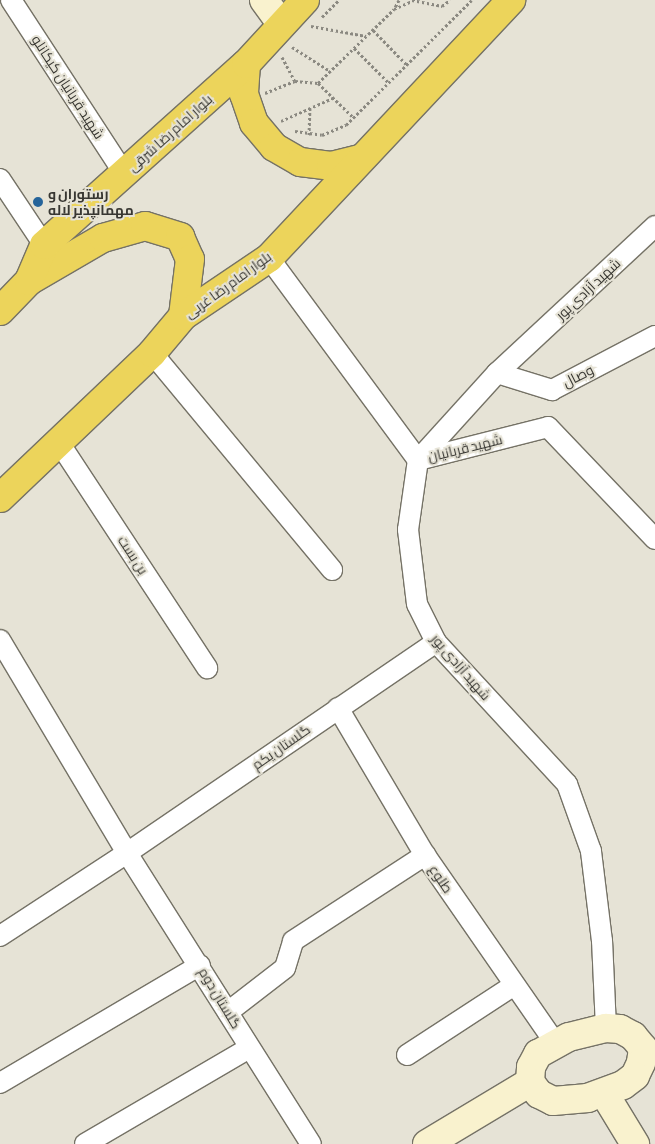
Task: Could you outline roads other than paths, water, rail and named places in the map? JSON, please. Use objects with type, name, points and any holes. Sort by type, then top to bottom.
[{"type":"highway","name":"بلوار امام رضا شرقی","points":[[10,294],[44,245],[246,64],[290,37],[305,0]]},
{"type":"highway","name":"بلوار امام رضا غربی","points":[[0,498],[152,352],[183,316],[269,258],[511,0]]},
{"type":"highway","points":[[246,64],[262,93],[254,123],[274,147],[294,158],[331,166],[360,159]]},
{"type":"highway","points":[[10,294],[103,238],[145,226],[180,237],[190,259],[189,292],[183,316]]},
{"type":"street","name":"شهید قربانیان کیکانلو","points":[[11,0],[125,174]]},
{"type":"street","points":[[264,0],[290,37]]},
{"type":"street","points":[[0,179],[44,245]]},
{"type":"street","name":"شهید آزادی پور","points":[[606,1028],[602,941],[591,850],[567,784],[436,642],[417,604],[408,530],[418,460],[497,372],[655,226]]},
{"type":"street","name":"شهید قربانیان","points":[[269,258],[418,460],[548,428],[655,539]]},
{"type":"street","name":"وصال","points":[[497,372],[552,390],[655,336]]},
{"type":"street","points":[[152,352],[332,570]]},
{"type":"street","name":"بن بست","points":[[58,442],[207,668]]},
{"type":"street","name":"گلستان دوم","points":[[0,640],[127,853],[200,965],[311,1144]]},
{"type":"street","name":"گلستان یکم","points":[[0,936],[127,853],[436,642]]},
{"type":"street","name":"طلوع","points":[[338,708],[425,855],[513,986],[555,1043]]},
{"type":"street","points":[[228,1012],[285,968],[294,941],[425,855]]},
{"type":"street","points":[[0,1083],[200,965]]},
{"type":"street","points":[[407,1055],[513,986]]},
{"type":"street","points":[[606,1028],[620,1029],[649,1045],[635,1076],[604,1093],[567,1102],[552,1101],[540,1094],[530,1082],[531,1067],[538,1054],[555,1043],[606,1028]]},
{"type":"street","points":[[85,1144],[250,1048]]},
{"type":"street","points":[[427,1144],[530,1082]]},
{"type":"street","points":[[604,1093],[635,1144]]},
{"type":"place","name":"رستوران و مهمانپذیر لاله","points":[[38,202]]}]
